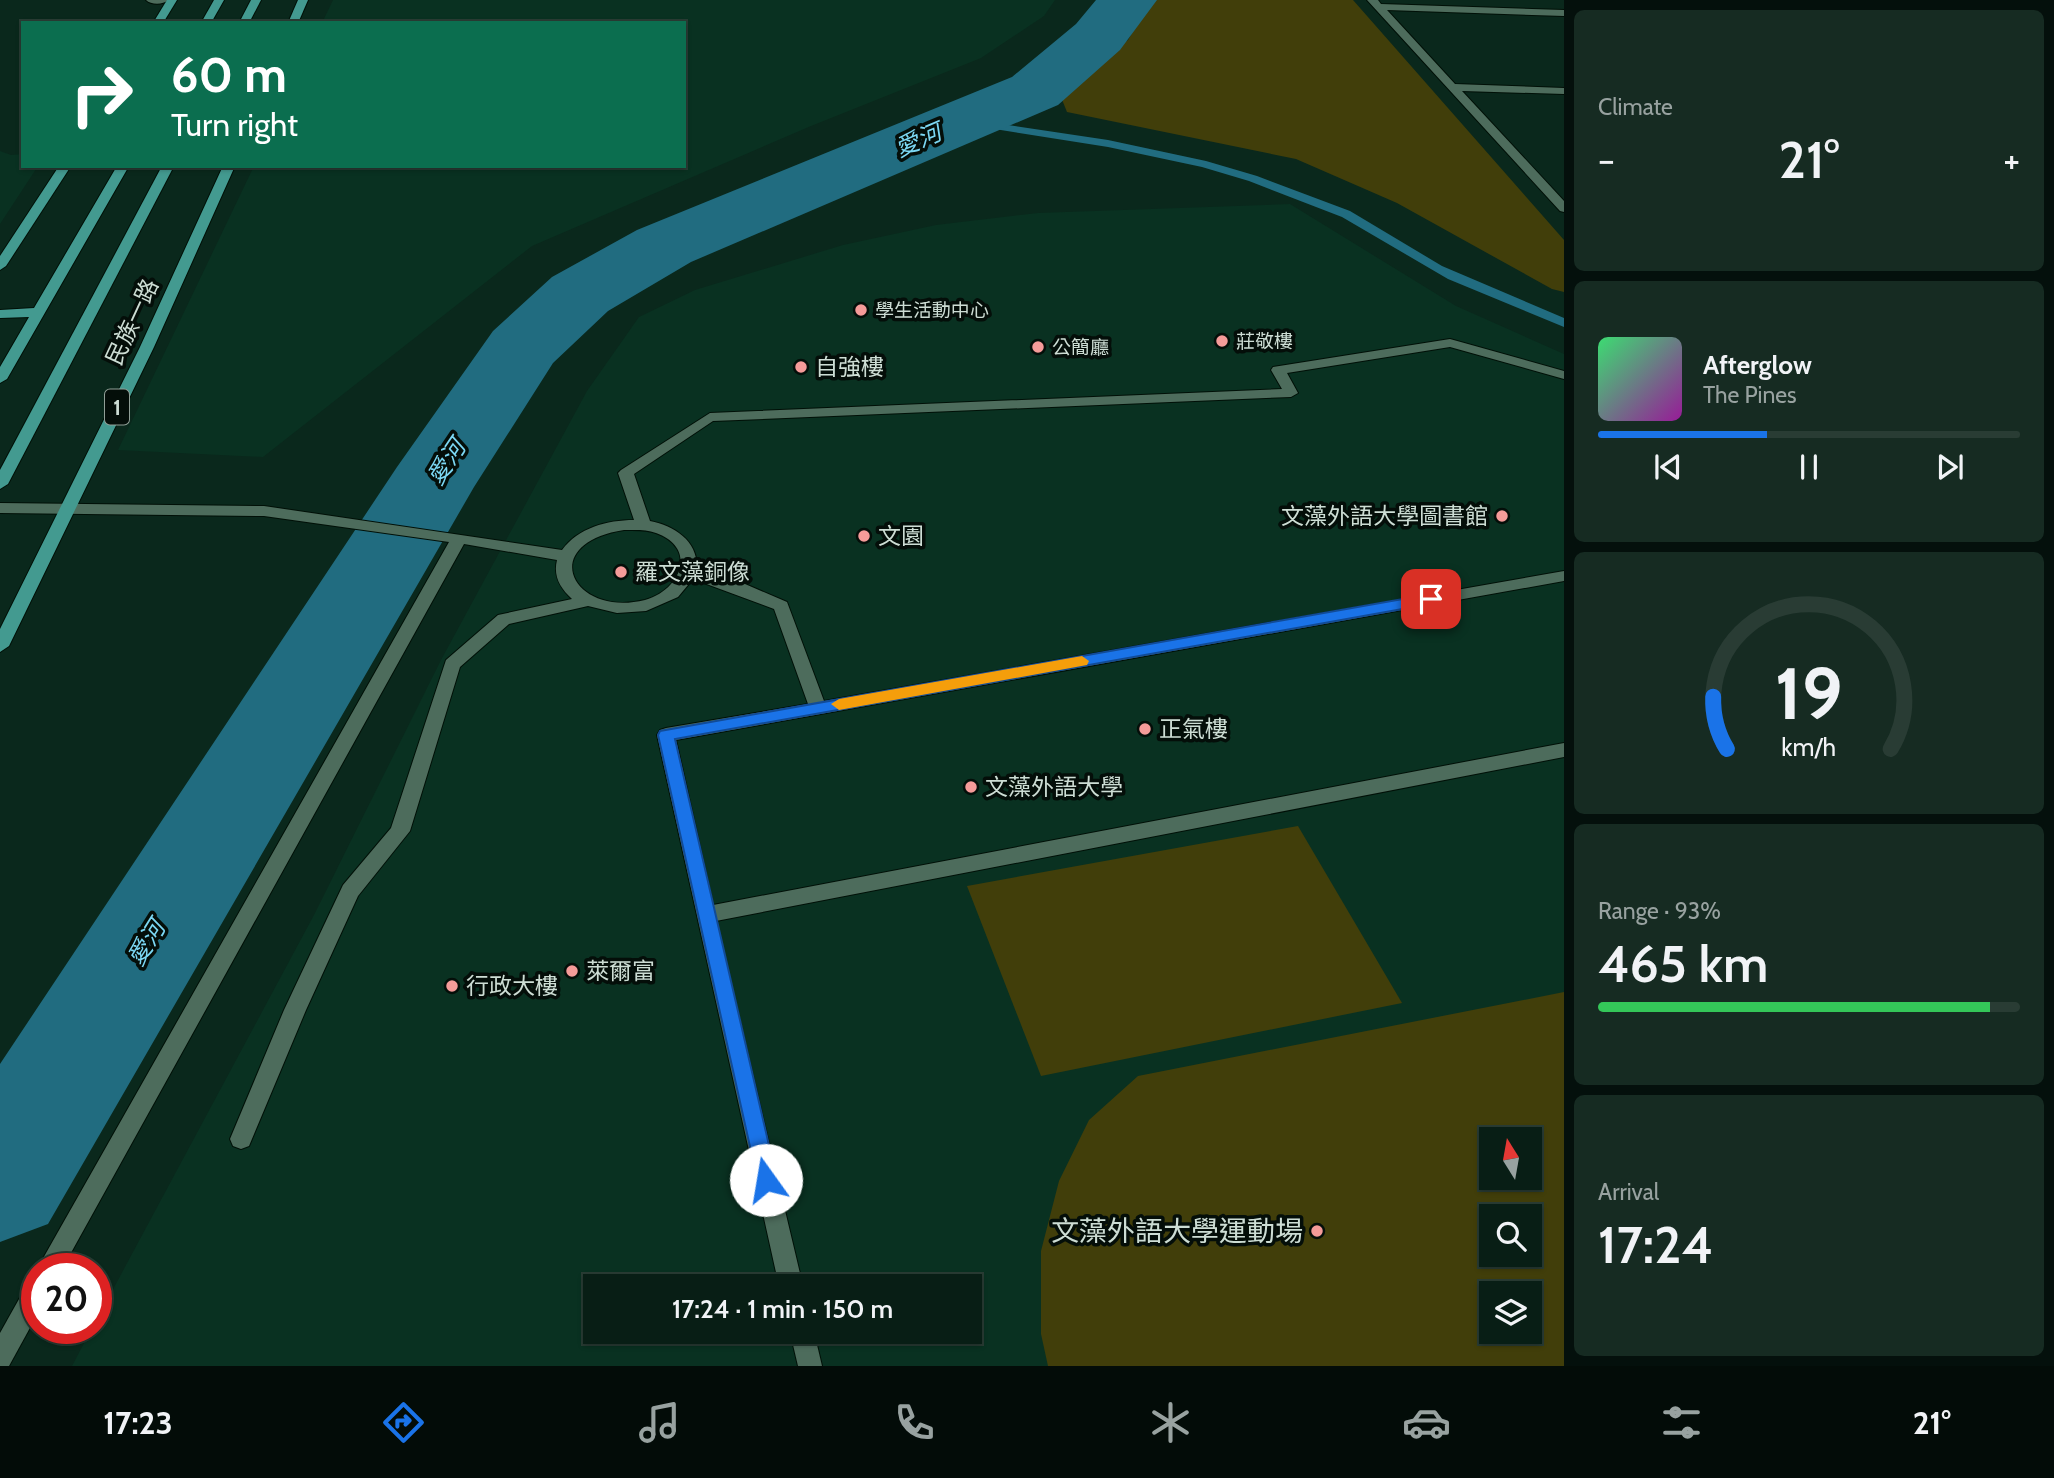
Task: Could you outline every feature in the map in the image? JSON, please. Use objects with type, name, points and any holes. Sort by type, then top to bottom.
[{"type":"main road","points":[[159,21],[172,0]]},
{"type":"main road","points":[[206,21],[219,0]]},
{"type":"main road","points":[[245,21],[256,0]]},
{"type":"main road","points":[[294,21],[303,0]]},
{"type":"main road","points":[[0,266],[64,168]]},
{"type":"main road","points":[[0,379],[122,168]]},
{"type":"main road","name":"民族一路","points":[[0,484],[167,168]]},
{"type":"main road","name":"民族一路","points":[[0,646],[147,347],[228,168]]},
{"type":"main road","points":[[0,314],[38,312]]},
{"type":"lane","points":[[151,0],[163,0]]},
{"type":"lane","points":[[1376,3],[1564,13]]},
{"type":"lane","points":[[1376,3],[1563,205]]},
{"type":"lane","points":[[1453,87],[1564,91]]},
{"type":"lane","points":[[643,525],[626,473],[710,416],[1291,393],[1278,370],[1450,343],[1564,375]]},
{"type":"lane","points":[[0,508],[264,511],[566,556]]},
{"type":"lane","points":[[643,525],[661,529],[675,537],[685,547],[690,559],[689,572],[681,585],[667,596],[649,604],[617,607],[587,601],[574,592],[565,581],[563,568],[566,556],[575,544],[605,528],[643,525]]},
{"type":"lane","points":[[58,1253],[459,538]]},
{"type":"lane","points":[[689,572],[739,588],[781,606],[818,708]]},
{"type":"lane","points":[[788,1274],[666,735],[1564,576]]},
{"type":"lane","points":[[241,1139],[295,1010],[350,891],[400,831],[452,664],[504,619],[587,601]]},
{"type":"lane","points":[[705,915],[1564,750]]},
{"type":"lane","points":[[0,1357],[21,1320]]},
{"type":"lane","points":[[805,1344],[810,1366]]},
{"type":"shaded area","points":[[333,0],[1055,0],[1044,16],[981,58],[811,126],[532,246],[263,457],[118,450],[253,168],[686,168],[686,21],[323,21]]},
{"type":"shaded area","points":[[1151,0],[1353,0],[1564,240],[1564,292],[1552,289],[1397,203],[1296,159],[1067,112],[1057,87],[1128,40]]},
{"type":"shaded area","points":[[0,151],[11,155],[21,154],[21,168],[37,168],[0,224]]},
{"type":"shaded area","name":"文藻外語大學","points":[[1290,204],[1456,306],[1564,354],[1564,1366],[72,1366],[84,1344],[112,1344],[112,1291],[314,915],[441,660],[587,391],[639,317],[695,290],[843,245],[936,225],[1038,213]]},
{"type":"shaded area","points":[[1298,826],[1402,1003],[1041,1076],[967,886]]},
{"type":"shaded area","points":[[1564,992],[1564,1366],[1048,1366],[1041,1334],[1041,1251],[1059,1181],[1089,1120],[1138,1076]]},
{"type":"waterway","name":"愛河","points":[[0,1180],[429,487],[522,348],[580,294],[664,246],[1035,91],[1098,37],[1127,0]]},
{"type":"waterway","points":[[961,121],[1108,143],[1206,164],[1253,178],[1346,214],[1437,269],[1564,323]]},
{"type":"slow traffic","points":[[839,704],[1082,661]]},
{"type":"place","name":"學生活動中心","points":[[861,310]]},
{"type":"place","name":"莊敬樓","points":[[1222,341]]},
{"type":"place","name":"公簡廳","points":[[1038,347]]},
{"type":"place","name":"自強樓","points":[[801,367]]},
{"type":"place","name":"文藻外語大學圖書館","points":[[1502,516]]},
{"type":"place","name":"文園","points":[[864,536]]},
{"type":"place","name":"羅文藻銅像","points":[[621,572]]},
{"type":"place","name":"正氣樓","points":[[1145,729]]},
{"type":"place","name":"文藻外語大學","points":[[971,787]]},
{"type":"place","name":"萊爾富","points":[[572,971]]},
{"type":"place","name":"行政大樓","points":[[452,986]]},
{"type":"place","name":"文藻外語大學運動場","points":[[1317,1231]]},
{"type":"route","points":[[766,1180],[666,735],[1431,599]]}]
